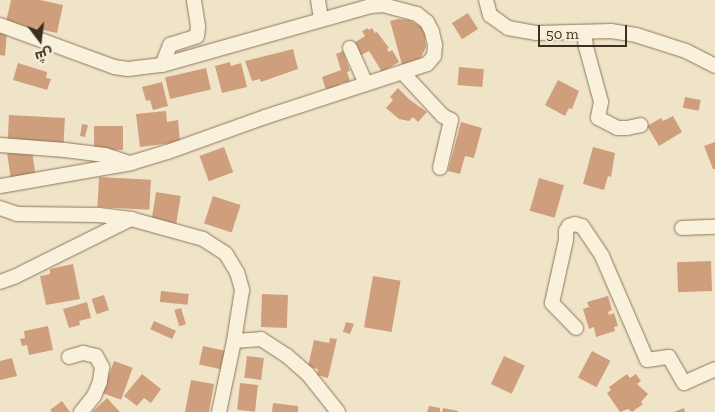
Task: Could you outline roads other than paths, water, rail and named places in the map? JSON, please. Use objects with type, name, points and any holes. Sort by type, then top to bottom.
[{"type":"street","points":[[162,65],[170,46],[197,36],[198,26],[194,0]]},
{"type":"street","points":[[318,0],[321,19]]},
{"type":"street","points":[[486,0],[490,15],[508,28],[538,33],[611,31],[636,35],[686,51],[715,66]]},
{"type":"street","points":[[0,25],[114,67],[128,69],[162,65],[371,6],[400,4],[427,22],[435,45],[434,56],[427,64],[132,163],[0,186]]},
{"type":"street","points":[[584,32],[586,47],[601,102],[598,118],[618,128],[627,128],[641,124]]},
{"type":"street","points":[[350,48],[366,84]]},
{"type":"street","points":[[403,73],[443,116],[452,120],[440,168]]},
{"type":"street","points":[[0,145],[85,152],[132,163]]},
{"type":"street","points":[[0,208],[17,214],[99,215],[131,219],[203,239],[226,254],[237,272],[242,290],[234,341],[218,412]]},
{"type":"street","points":[[0,282],[14,277],[131,219]]},
{"type":"street","points":[[576,328],[552,303],[566,240],[566,231],[569,226],[575,224],[582,226],[602,256],[647,360],[669,357],[684,383],[715,369]]},
{"type":"street","points":[[682,228],[715,227]]},
{"type":"street","points":[[234,341],[261,339],[286,355],[307,373],[338,412]]},
{"type":"street","points":[[69,357],[83,353],[96,356],[102,367],[100,382],[94,396],[81,412]]}]
